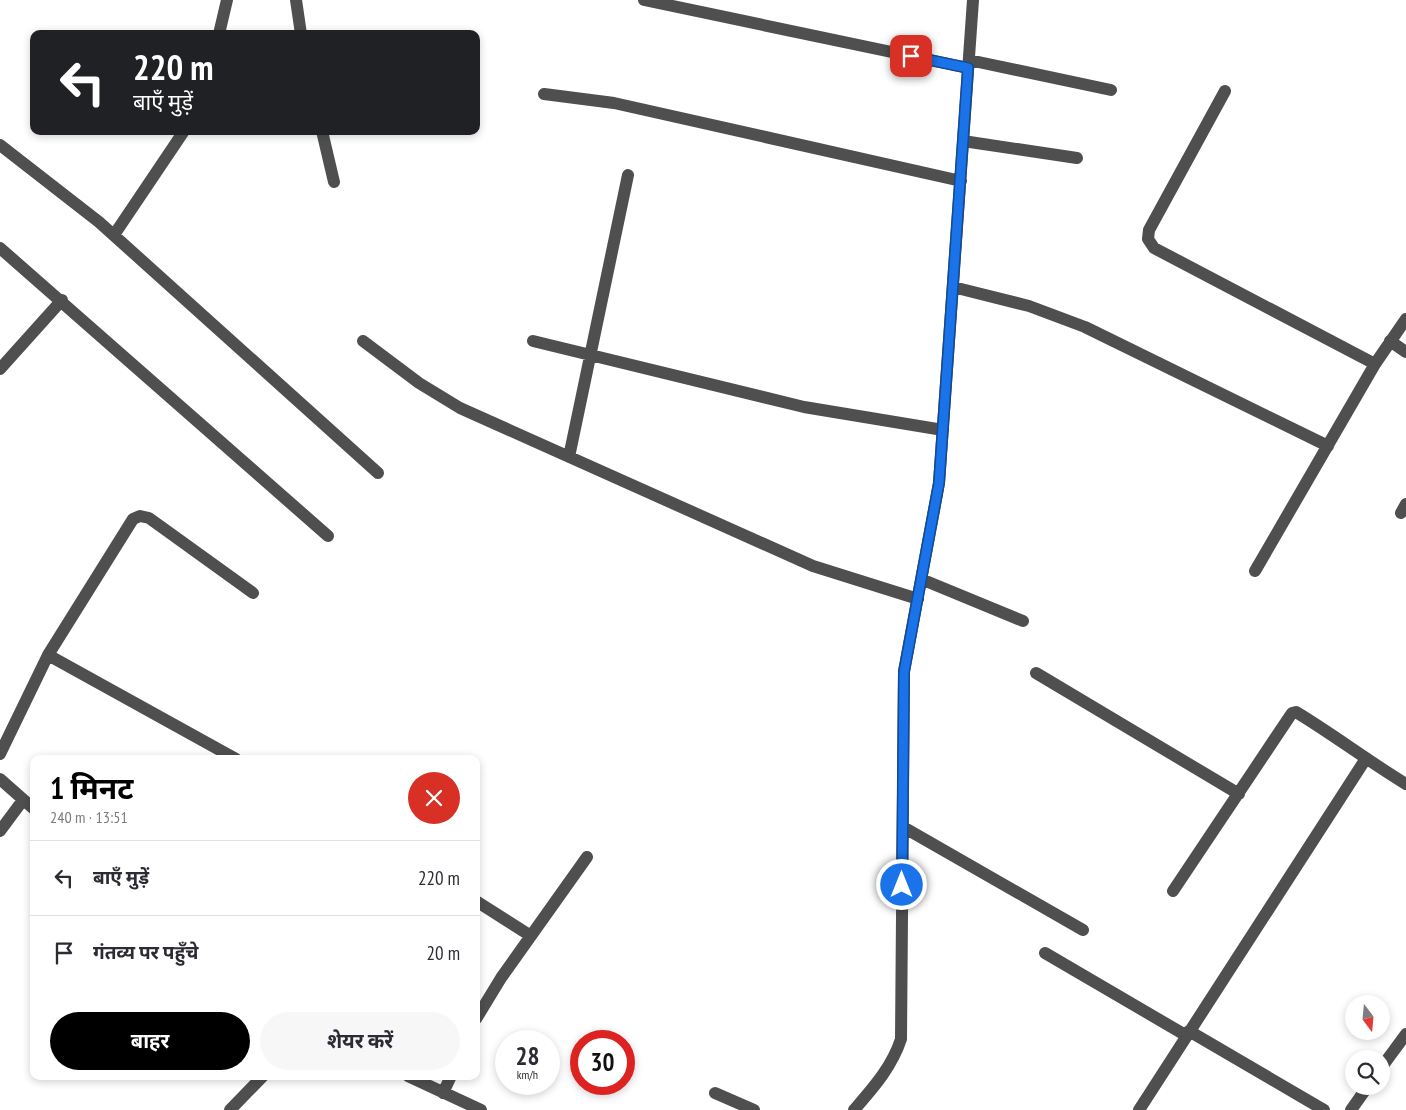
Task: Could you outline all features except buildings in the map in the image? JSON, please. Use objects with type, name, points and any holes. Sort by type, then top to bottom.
[{"type":"street","points":[[220,30],[227,0]]},
{"type":"street","points":[[296,0],[300,30]]},
{"type":"street","points":[[644,0],[1110,90]]},
{"type":"street","points":[[854,1110],[881,1078],[896,1054],[901,1039],[904,672],[939,483],[973,0]]},
{"type":"street","points":[[1225,91],[1149,230],[1148,239],[1154,248],[1375,364]]},
{"type":"street","points":[[544,94],[614,103],[960,181]]},
{"type":"street","points":[[114,235],[181,135]]},
{"type":"street","points":[[323,135],[334,182]]},
{"type":"street","points":[[963,140],[1077,158]]},
{"type":"street","points":[[0,145],[114,235],[378,473]]},
{"type":"street","points":[[569,457],[628,175]]},
{"type":"street","points":[[0,248],[62,300],[328,536]]},
{"type":"street","points":[[953,287],[1029,306],[1085,327],[1328,446]]},
{"type":"street","points":[[0,369],[62,300]]},
{"type":"street","points":[[1255,571],[1375,364],[1406,319]]},
{"type":"street","points":[[363,341],[436,395],[569,457],[813,566],[918,599]]},
{"type":"street","points":[[533,341],[804,407],[943,430]]},
{"type":"street","points":[[1390,341],[1406,352]]},
{"type":"street","points":[[0,754],[48,655],[133,519],[140,516],[149,518],[253,593]]},
{"type":"street","points":[[921,579],[1023,621]]},
{"type":"street","points":[[48,655],[229,755]]},
{"type":"street","points":[[1036,673],[1239,794]]},
{"type":"street","points":[[1173,891],[1292,713],[1296,712],[1334,736],[1365,760],[1406,784]]},
{"type":"street","points":[[1138,1110],[1365,760]]},
{"type":"street","points":[[0,780],[30,806]]},
{"type":"street","points":[[0,831],[23,800]]},
{"type":"street","points":[[903,827],[1083,930]]},
{"type":"street","points":[[480,1012],[501,978],[587,857]]},
{"type":"street","points":[[480,904],[531,936]]},
{"type":"street","points":[[1045,953],[1324,1110]]},
{"type":"street","points":[[1390,1056],[1406,1034]]},
{"type":"street","points":[[232,1110],[259,1080]]},
{"type":"street","points":[[416,1080],[481,1110]]},
{"type":"street","points":[[443,1093],[449,1080]]},
{"type":"street","points":[[715,1093],[754,1110]]},
{"type":"street","points":[[1351,1110],[1362,1095]]},
{"type":"route","points":[[902,885],[904,672],[939,483],[968,68],[911,56]]}]
